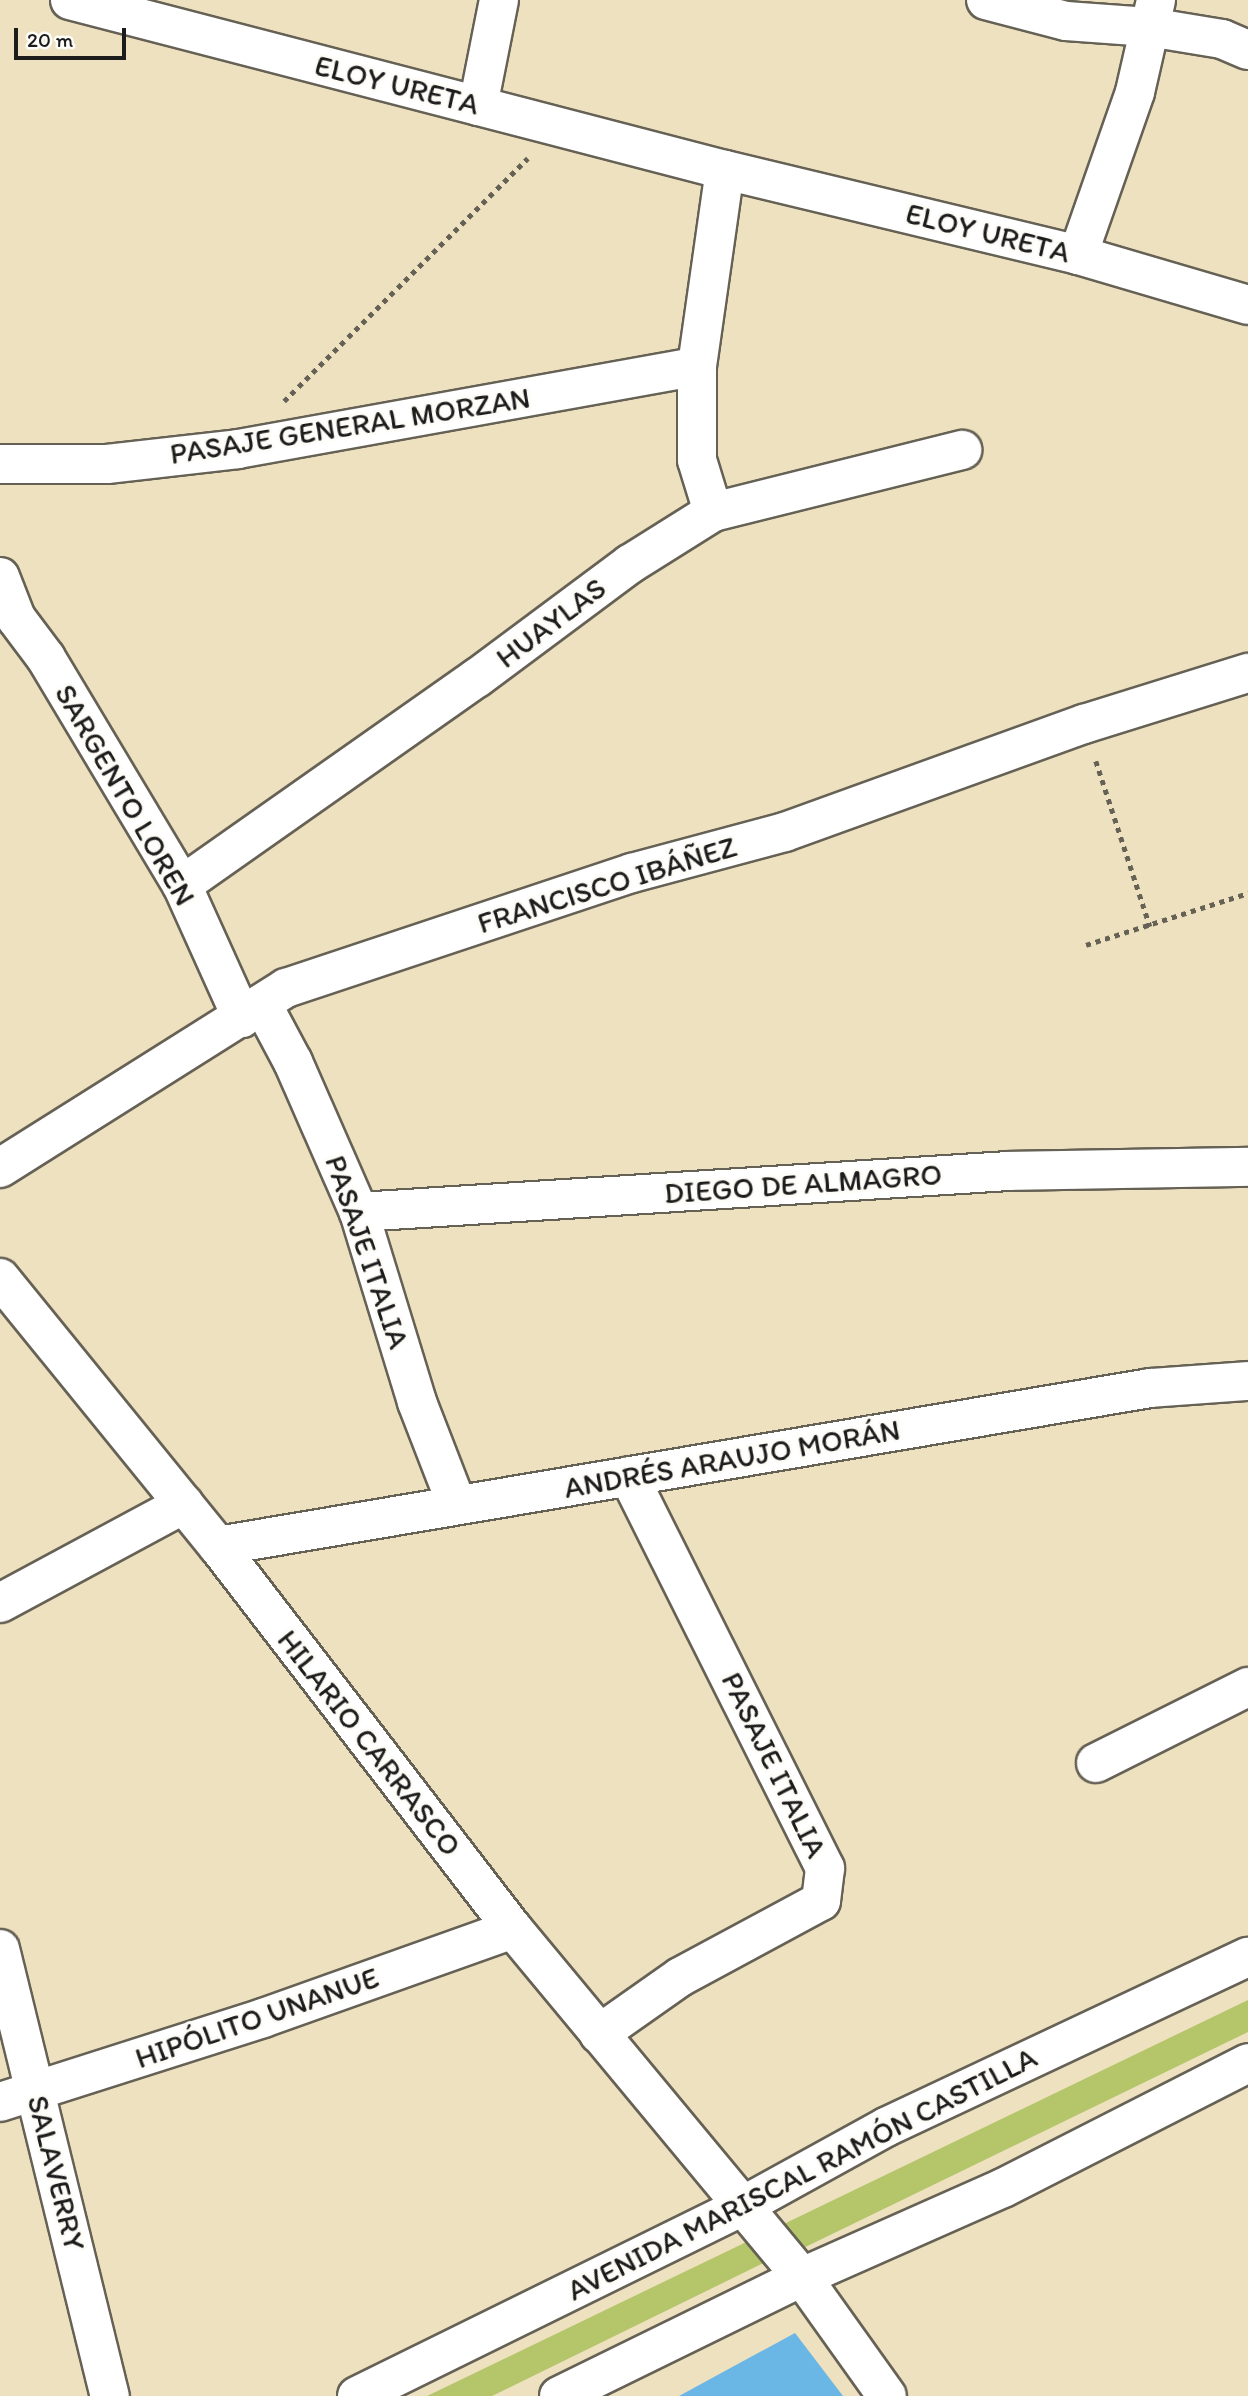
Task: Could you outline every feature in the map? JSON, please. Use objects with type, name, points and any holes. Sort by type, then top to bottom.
[{"type":"street","name":"ELOY URETA","points":[[70,0],[725,170],[1078,255],[1248,305]]},
{"type":"street","points":[[478,106],[499,0]]},
{"type":"street","points":[[986,0],[1066,21],[1152,13],[1248,50]]},
{"type":"street","points":[[1078,255],[1135,92],[1152,13]]},
{"type":"street","points":[[713,512],[697,460],[697,366],[725,170]]},
{"type":"street","name":"PASAJE GENERAL MORZAN","points":[[0,464],[107,464],[238,449],[697,366]]},
{"type":"street","name":"HUAYLAS","points":[[182,885],[477,678],[630,564],[713,512],[962,450]]},
{"type":"street","name":"SARGENTO LOREN","points":[[0,577],[16,618],[46,658],[182,885],[252,1011]]},
{"type":"street","name":"FRANCISCO IBÁÑEZ","points":[[0,1168],[299,983],[632,873],[785,831],[1084,724],[1248,673]]},
{"type":"street","name":"PASAJE ITALIA","points":[[252,1011],[293,1062],[359,1212],[417,1402],[457,1505]]},
{"type":"street","name":"DIEGO DE ALMAGRO","points":[[359,1212],[1009,1171],[1248,1167]]},
{"type":"street","name":"HILARIO CARRASCO","points":[[0,1278],[218,1546],[513,1929],[741,2207],[802,2277],[887,2396]]},
{"type":"street","name":"ANDRÉS ARAUJO MORÁN","points":[[218,1546],[1150,1388],[1248,1381]]},
{"type":"street","name":"PASAJE ITALIA","points":[[599,2034],[680,1977],[821,1902],[825,1868],[629,1476]]},
{"type":"street","points":[[0,1603],[184,1504]]},
{"type":"street","points":[[1096,1763],[1248,1687]]},
{"type":"street","name":"HIPÓLITO UNANUE","points":[[18,2096],[513,1929]]},
{"type":"street","name":"SALAVERRY","points":[[0,1949],[18,2096],[110,2396]]},
{"type":"street","name":"AVENIDA MARISCAL RAMÓN CASTILLA","points":[[357,2396],[741,2207],[886,2127],[1248,1957]]},
{"type":"street","points":[[559,2396],[802,2277],[1003,2188],[1248,2063]]},
{"type":"path","points":[[238,449],[561,126]]},
{"type":"path","points":[[1084,724],[1150,926]]},
{"type":"path","points":[[1086,944],[1248,893]]},
{"type":"green space","points":[[1248,2000],[1248,2032],[791,2254],[782,2254],[492,2396],[427,2396]]},
{"type":"water","points":[[795,2333],[843,2396],[679,2396]]}]
